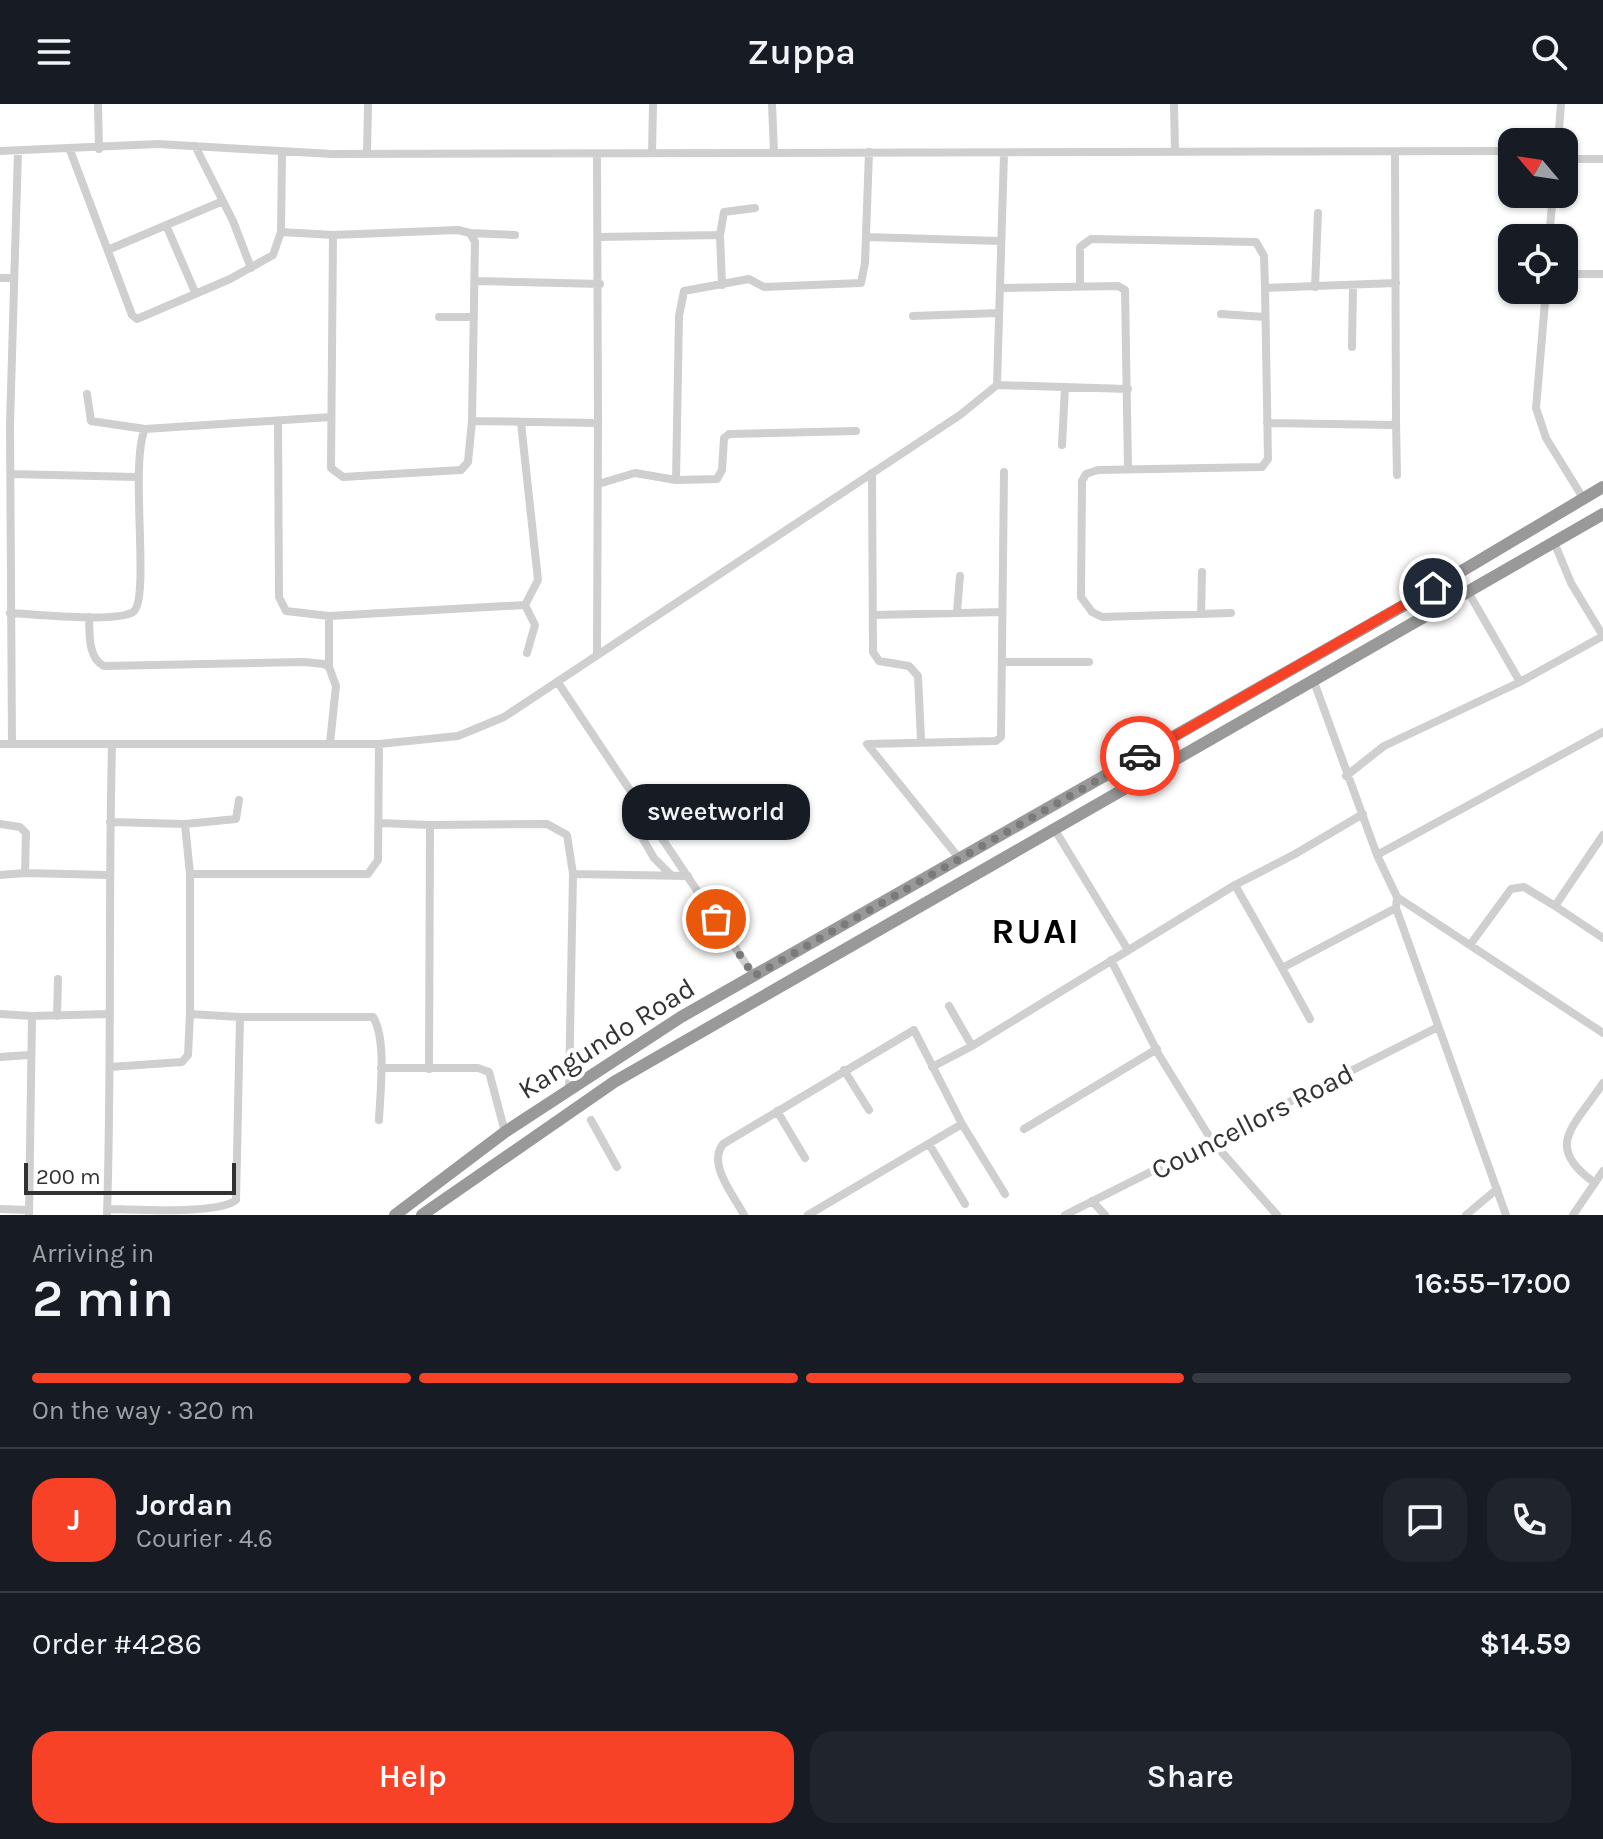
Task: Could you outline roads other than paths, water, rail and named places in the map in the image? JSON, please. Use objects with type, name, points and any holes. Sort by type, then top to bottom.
[{"type":"highway","name":"Kangundo Road","points":[[395,1215],[569,1088],[754,976],[1408,603],[1603,487]]},
{"type":"highway","name":"Kangundo Road","points":[[422,1215],[614,1082],[1603,514]]},
{"type":"highway","points":[[1547,520],[1555,541]]},
{"type":"highway","points":[[423,1192],[434,1205]]},
{"type":"street","points":[[98,104],[99,149]]},
{"type":"street","points":[[367,153],[368,104]]},
{"type":"street","points":[[652,153],[653,104]]},
{"type":"street","points":[[772,104],[774,152]]},
{"type":"street","points":[[1174,104],[1175,151]]},
{"type":"street","points":[[1559,128],[1561,104]]},
{"type":"street","points":[[0,151],[158,144],[282,152],[597,155],[1498,151]]},
{"type":"street","points":[[195,146],[223,201],[251,268]]},
{"type":"street","points":[[70,150],[135,318],[251,268],[273,255],[281,232],[282,152]]},
{"type":"street","points":[[12,744],[5,667],[10,613],[11,474],[5,424],[18,151]]},
{"type":"street","points":[[676,480],[680,303],[684,291],[749,279],[764,287],[861,283],[869,152]]},
{"type":"street","points":[[0,744],[379,744],[458,736],[504,717],[559,684],[597,655],[983,399],[997,385],[1004,153]]},
{"type":"street","points":[[1395,153],[1397,475]]},
{"type":"street","points":[[597,155],[600,284],[597,655]]},
{"type":"street","points":[[1578,159],[1603,159]]},
{"type":"street","points":[[110,249],[223,201]]},
{"type":"street","points":[[722,285],[720,235],[724,212],[755,208]]},
{"type":"street","points":[[1315,287],[1318,213]]},
{"type":"street","points":[[166,225],[195,292]]},
{"type":"street","points":[[281,232],[333,235],[458,230],[515,235]]},
{"type":"street","points":[[333,235],[331,468],[343,477],[461,470],[468,462],[472,421],[475,281],[475,242],[470,233]]},
{"type":"street","points":[[599,237],[720,235]]},
{"type":"street","points":[[866,237],[1000,241]]},
{"type":"street","points":[[1080,286],[1080,247],[1091,239],[1256,242],[1264,256],[1268,459],[1262,467],[1092,471],[1082,481],[1081,597],[1092,612],[1102,617],[1231,613]]},
{"type":"street","points":[[1578,274],[1603,274]]},
{"type":"street","points":[[0,278],[12,278]]},
{"type":"street","points":[[475,281],[600,284]]},
{"type":"street","points":[[1265,288],[1396,283]]},
{"type":"street","points":[[1000,288],[1118,286],[1127,294],[1128,470]]},
{"type":"street","points":[[1352,347],[1353,286]]},
{"type":"street","points":[[1545,304],[1536,408],[1546,438],[1583,498]]},
{"type":"street","points":[[913,316],[999,313]]},
{"type":"street","points":[[1221,314],[1265,317]]},
{"type":"street","points":[[439,317],[474,317]]},
{"type":"street","points":[[997,385],[1128,389]]},
{"type":"street","points":[[1062,445],[1065,387]]},
{"type":"street","points":[[87,394],[91,421],[145,429],[331,417]]},
{"type":"street","points":[[472,421],[598,423]]},
{"type":"street","points":[[278,422],[279,597],[282,606],[291,614],[329,616],[525,605]]},
{"type":"street","points":[[1267,423],[1392,425],[1396,422]]},
{"type":"street","points":[[521,423],[538,580],[525,605]]},
{"type":"street","points":[[10,613],[89,617],[131,613],[140,601],[137,477],[145,429]]},
{"type":"street","points":[[598,484],[635,473],[676,480],[717,479],[722,470],[724,438],[729,434],[856,431]]},
{"type":"street","points":[[959,858],[867,744],[1000,739],[1004,472]]},
{"type":"street","points":[[872,473],[876,658],[909,666],[918,676],[921,740]]},
{"type":"street","points":[[11,474],[137,477]]},
{"type":"street","points":[[1346,776],[1384,746],[1520,682],[1603,636],[1571,583],[1555,541]]},
{"type":"street","points":[[1201,614],[1202,572]]},
{"type":"street","points":[[957,612],[960,576]]},
{"type":"street","points":[[1467,590],[1520,682]]},
{"type":"street","points":[[525,605],[535,625],[527,653]]},
{"type":"street","points":[[874,615],[1002,612]]},
{"type":"street","points":[[329,616],[329,667],[336,686],[330,743]]},
{"type":"street","points":[[89,617],[92,650],[98,663],[104,666],[317,662],[329,667]]},
{"type":"street","points":[[1003,662],[1089,662]]},
{"type":"street","points":[[1313,679],[1346,776],[1397,897],[1396,908],[1506,1215]]},
{"type":"street","points":[[559,684],[754,976]]},
{"type":"street","points":[[1377,855],[1603,732]]},
{"type":"street","points":[[190,874],[368,874],[378,860],[379,744]]},
{"type":"street","points":[[112,745],[108,875],[110,1067],[107,1212],[185,1212],[228,1205],[237,1197],[240,1017]]},
{"type":"street","points":[[110,822],[185,824],[231,821],[239,814],[239,800]]},
{"type":"street","points":[[932,1067],[972,1046],[1235,885],[1363,814]]},
{"type":"street","points":[[379,823],[554,826],[567,835],[573,874],[569,1088]]},
{"type":"street","points":[[0,824],[12,824],[26,833],[25,873]]},
{"type":"street","points":[[110,1067],[177,1063],[186,1059],[190,1014],[190,874],[185,824]]},
{"type":"street","points":[[429,1069],[430,825]]},
{"type":"street","points":[[636,827],[654,858],[672,876]]},
{"type":"street","points":[[1058,835],[1128,950]]},
{"type":"street","points":[[1555,906],[1603,835]]},
{"type":"street","points":[[573,874],[688,876]]},
{"type":"street","points":[[0,875],[108,875]]},
{"type":"street","points":[[1235,885],[1310,1019]]},
{"type":"street","points":[[1470,945],[1511,889],[1524,887],[1603,938]]},
{"type":"street","points":[[1397,897],[1603,1033]]},
{"type":"street","points":[[1282,968],[1396,908]]},
{"type":"street","points":[[1111,960],[1157,1049],[1212,1141],[1277,1215]]},
{"type":"street","points":[[57,1016],[58,979]]},
{"type":"street","points":[[949,1006],[972,1046]]},
{"type":"street","points":[[0,1014],[110,1014]]},
{"type":"street","points":[[190,1014],[240,1017],[368,1014],[377,1023],[381,1068],[379,1120]]},
{"type":"street","points":[[0,1209],[29,1213],[29,1055],[32,1016]]},
{"type":"street","name":"Councellors Road","points":[[1065,1215],[1438,1027]]},
{"type":"street","points":[[744,1215],[718,1166],[717,1151],[723,1144],[914,1030],[962,1124],[1005,1194]]},
{"type":"street","points":[[1024,1129],[1157,1049]]},
{"type":"street","points":[[0,1057],[29,1055]]},
{"type":"street","points":[[381,1068],[478,1068],[489,1072],[505,1132]]},
{"type":"street","points":[[844,1070],[869,1110]]},
{"type":"street","points":[[1595,1183],[1570,1163],[1565,1151],[1568,1139],[1603,1083]]},
{"type":"street","points":[[777,1111],[805,1158]]},
{"type":"street","points":[[591,1120],[617,1167]]},
{"type":"street","points":[[808,1215],[962,1124]]},
{"type":"street","points":[[929,1144],[965,1204]]},
{"type":"street","points":[[1573,1215],[1603,1171]]},
{"type":"street","points":[[1466,1215],[1497,1189]]},
{"type":"street","points":[[1092,1201],[1105,1215]]},
{"type":"place","name":"sweetworld","points":[[716,919]]},
{"type":"district","name":"RUAI","points":[[1036,930]]}]
